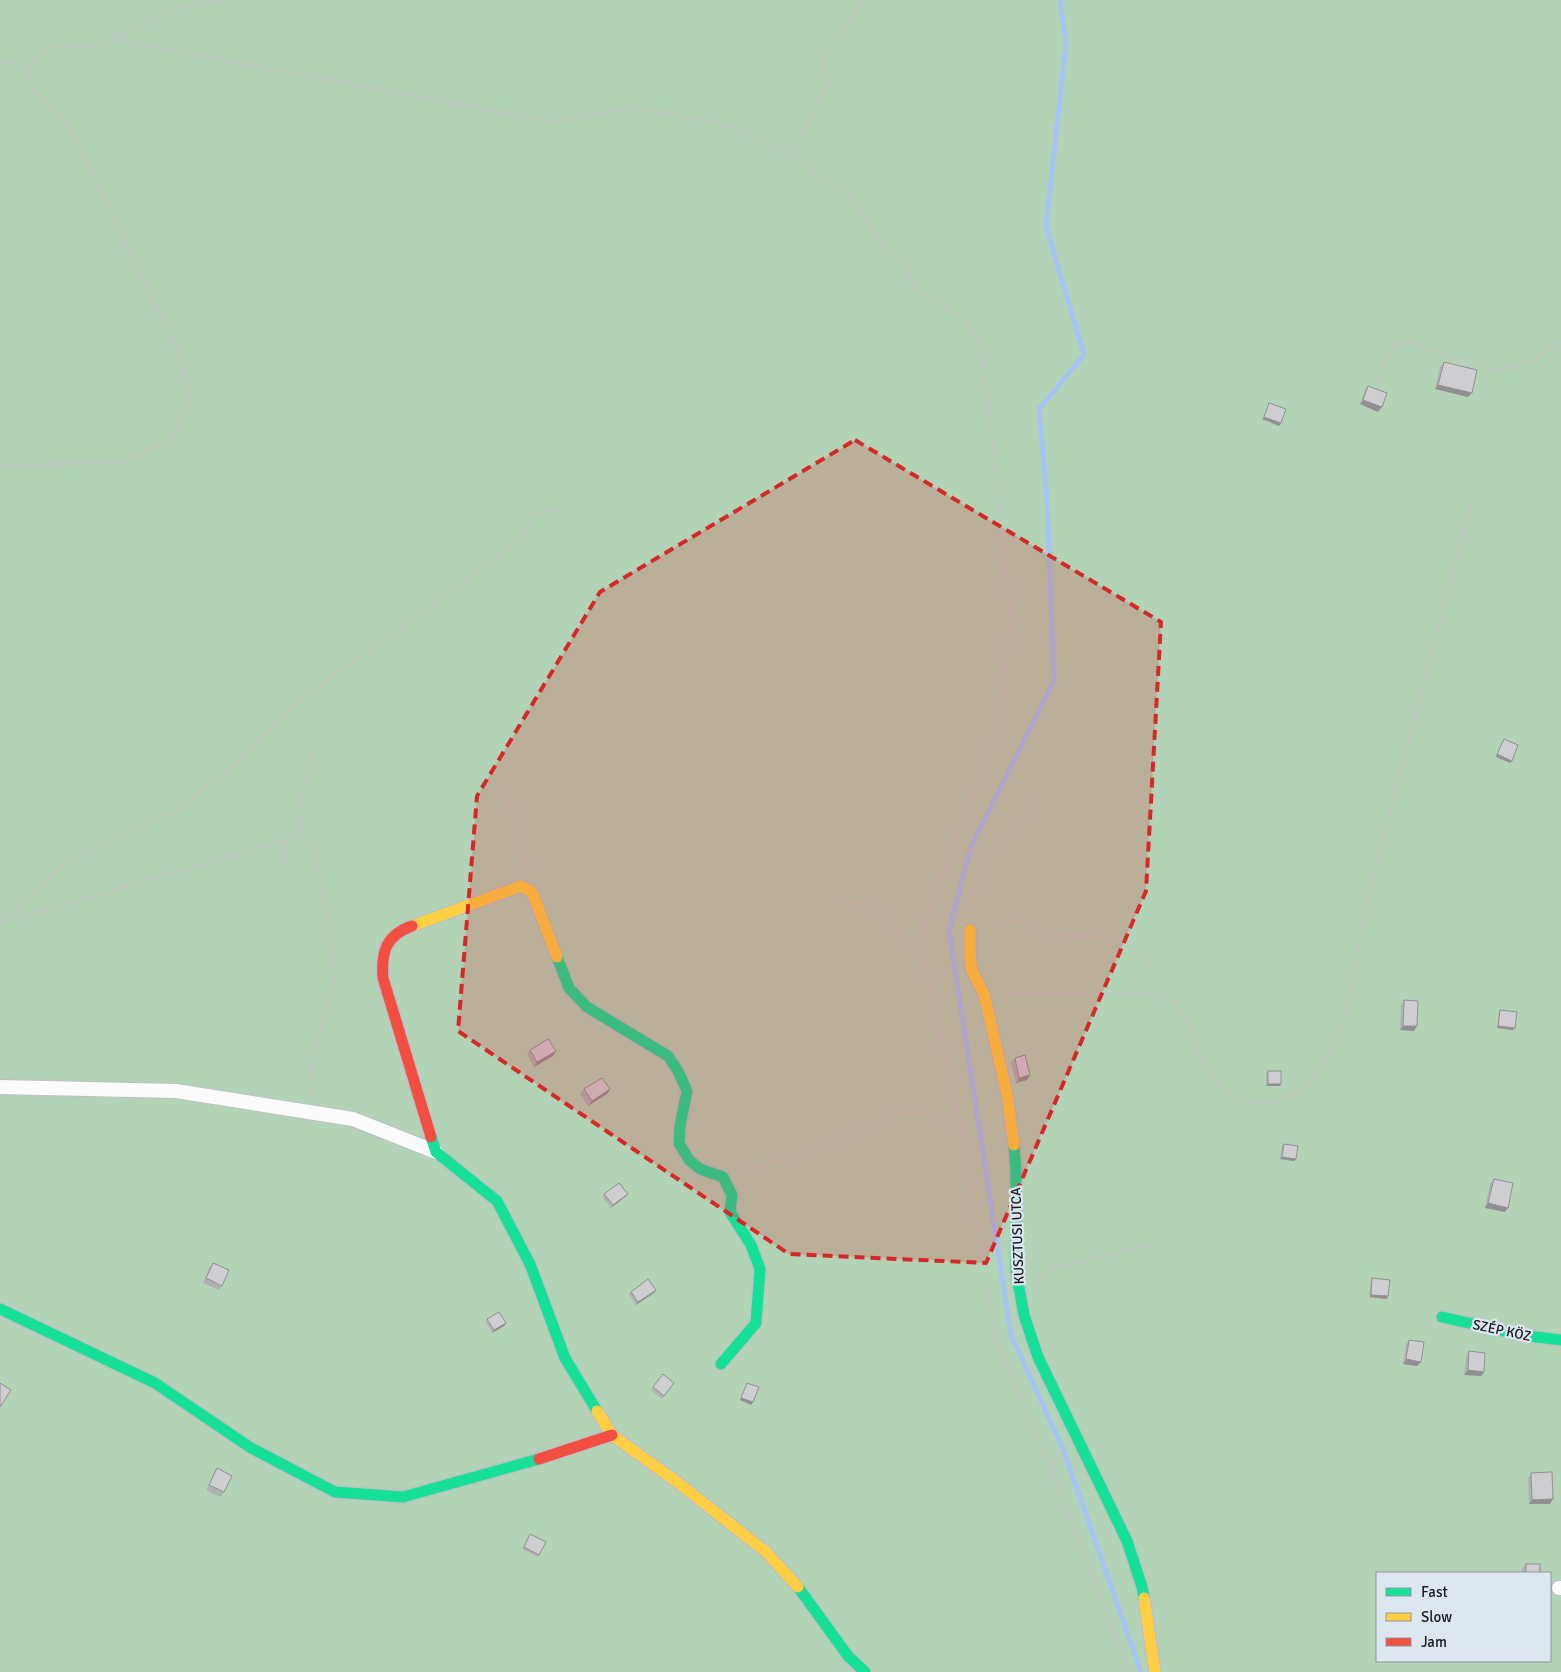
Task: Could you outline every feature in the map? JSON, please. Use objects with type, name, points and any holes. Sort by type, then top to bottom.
[{"type":"street","points":[[436,1152],[383,978],[381,958],[389,942],[400,930],[521,886],[532,892],[569,988],[587,1007],[668,1056],[678,1070],[687,1091],[680,1126],[679,1143],[689,1160],[700,1169],[723,1177],[732,1195],[730,1212],[751,1245],[760,1269],[756,1323],[721,1364]]},
{"type":"street","name":"KUSZTUSI UTCA","points":[[970,930],[970,966],[976,984],[984,994],[1015,1154],[1015,1257],[1018,1290],[1027,1327],[1038,1357],[1127,1541],[1142,1587],[1155,1672]]},
{"type":"street","points":[[0,1087],[176,1091],[354,1119],[436,1152],[497,1200],[530,1264],[565,1358],[612,1435],[677,1482],[766,1552],[801,1591],[848,1656],[865,1672]]},
{"type":"street","points":[[0,1309],[155,1383],[251,1448],[335,1492],[402,1497],[519,1466],[612,1435]]},
{"type":"street","name":"SZÉP KÖZ","points":[[1442,1318],[1521,1335],[1561,1340]]},
{"type":"path","points":[[0,60],[3,63],[28,65],[56,44],[90,48],[183,6],[231,0]]},
{"type":"path","points":[[792,155],[828,81],[821,58],[863,0]]},
{"type":"path","points":[[111,38],[553,122],[639,107],[728,126],[792,155],[828,183],[852,195],[886,252],[903,260],[916,288],[965,320],[980,346],[988,397],[1010,613],[1001,720],[926,921],[924,959],[947,1064]]},
{"type":"path","points":[[0,466],[120,462],[170,441],[190,401],[179,354],[81,150],[63,121],[33,89],[28,65]]},
{"type":"path","points":[[1377,383],[1383,363],[1392,347],[1401,342],[1412,342],[1435,352],[1501,371],[1532,361],[1561,341]]},
{"type":"path","points":[[984,994],[1153,994],[1176,1002],[1189,1021],[1200,1059],[1220,1087],[1245,1102],[1274,1103],[1302,1090],[1325,1062],[1344,1021],[1366,904],[1472,500]]},
{"type":"path","points":[[0,923],[66,863],[182,808],[228,770],[292,707],[514,544],[538,514],[560,509]]},
{"type":"path","points":[[299,833],[301,796],[316,746]]},
{"type":"path","points":[[506,790],[528,868],[521,886]]},
{"type":"path","points":[[1039,797],[1030,813],[984,861],[972,899],[970,930],[1018,920],[1054,936],[1093,936],[1120,944],[1154,964]]},
{"type":"path","points":[[0,923],[284,840],[299,833]]},
{"type":"path","points":[[299,833],[310,839],[316,854],[336,975],[313,1056],[308,1112]]},
{"type":"path","points":[[284,840],[288,869]]},
{"type":"path","points":[[952,852],[970,849],[984,861]]},
{"type":"path","points":[[847,902],[875,907],[924,959]]},
{"type":"path","points":[[723,1177],[822,1148],[898,1112],[928,1114],[963,1133]]},
{"type":"path","points":[[1035,1287],[1037,1280],[1053,1268],[1150,1245]]},
{"type":"path","points":[[1051,1470],[1059,1452]]},
{"type":"highlighted area","points":[[855,440],[1161,622],[1146,891],[986,1263],[789,1254],[458,1031],[477,796],[600,592]]},
{"type":"green space","points":[[0,0],[1561,0],[1561,1672],[0,1672]]},
{"type":"building","points":[[1444,362],[1477,370],[1472,393],[1438,385]]},
{"type":"building","points":[[1368,386],[1387,393],[1382,407],[1363,400]]},
{"type":"building","points":[[1269,403],[1286,409],[1281,423],[1264,417]]},
{"type":"building","points":[[1504,739],[1518,745],[1512,761],[1497,754]]},
{"type":"building","points":[[1404,1000],[1418,1001],[1417,1026],[1403,1026]]},
{"type":"building","points":[[1500,1010],[1517,1012],[1515,1028],[1498,1026]]},
{"type":"building","points":[[548,1039],[556,1051],[537,1062],[530,1050]]},
{"type":"building","points":[[1025,1055],[1030,1075],[1019,1078],[1015,1058]]},
{"type":"building","points":[[1268,1071],[1281,1071],[1281,1084],[1268,1084]]},
{"type":"building","points":[[602,1078],[610,1089],[592,1101],[584,1089]]},
{"type":"building","points":[[1284,1144],[1298,1146],[1296,1159],[1282,1157]]},
{"type":"building","points":[[1494,1179],[1513,1183],[1508,1208],[1488,1203]]},
{"type":"building","points":[[619,1183],[628,1194],[613,1205],[604,1194]]},
{"type":"building","points":[[213,1263],[229,1270],[222,1286],[206,1278]]},
{"type":"building","points":[[1372,1278],[1390,1280],[1388,1296],[1371,1295]]},
{"type":"building","points":[[648,1279],[656,1290],[638,1302],[631,1292]]},
{"type":"building","points":[[499,1312],[506,1323],[494,1330],[487,1319]]},
{"type":"building","points":[[1409,1340],[1424,1342],[1421,1362],[1406,1359]]},
{"type":"building","points":[[1469,1351],[1485,1353],[1484,1372],[1468,1370]]},
{"type":"building","points":[[663,1374],[674,1383],[664,1396],[653,1387]]},
{"type":"building","points":[[0,1383],[11,1390],[0,1407]]},
{"type":"building","points":[[747,1383],[759,1387],[753,1402],[741,1398]]},
{"type":"building","points":[[217,1468],[232,1476],[224,1492],[209,1485]]},
{"type":"building","points":[[1552,1472],[1553,1499],[1532,1500],[1531,1473]]},
{"type":"building","points":[[530,1534],[546,1542],[539,1555],[524,1547]]},
{"type":"building","points":[[1526,1564],[1540,1564],[1540,1572],[1526,1572]]},
{"type":"waterway","points":[[1060,0],[1066,43],[1046,226],[1084,355],[1039,409],[1047,499],[1054,681],[970,849],[949,931],[1011,1335],[1063,1449],[1141,1672]]},
{"type":"traffic: fast","points":[[557,957],[569,988],[587,1007],[668,1056],[678,1071],[687,1091],[680,1126],[679,1143],[689,1160],[700,1169],[723,1177],[732,1195],[730,1212],[751,1245],[760,1269],[756,1323],[721,1364]]},
{"type":"traffic: fast","points":[[431,1137],[436,1152],[497,1201],[530,1264],[565,1358],[597,1411]]},
{"type":"traffic: fast","points":[[1014,1145],[1016,1172],[1016,1271],[1024,1315],[1038,1357],[1127,1541],[1144,1598]]},
{"type":"traffic: fast","points":[[0,1309],[155,1383],[251,1448],[335,1492],[403,1497],[539,1459]]},
{"type":"traffic: fast","points":[[1442,1317],[1521,1335],[1561,1340]]},
{"type":"traffic: fast","points":[[798,1587],[848,1656],[865,1672]]},
{"type":"traffic: slow","points":[[412,926],[521,886],[532,892],[557,957]]},
{"type":"traffic: slow","points":[[970,930],[972,971],[984,994],[1007,1094],[1014,1145]]},
{"type":"traffic: slow","points":[[597,1411],[612,1435],[677,1482],[766,1552],[798,1587]]},
{"type":"traffic: slow","points":[[1144,1598],[1155,1672]]},
{"type":"traffic: jam","points":[[412,926],[396,934],[387,946],[384,952],[383,978],[431,1137]]},
{"type":"traffic: jam","points":[[539,1459],[612,1435]]}]
